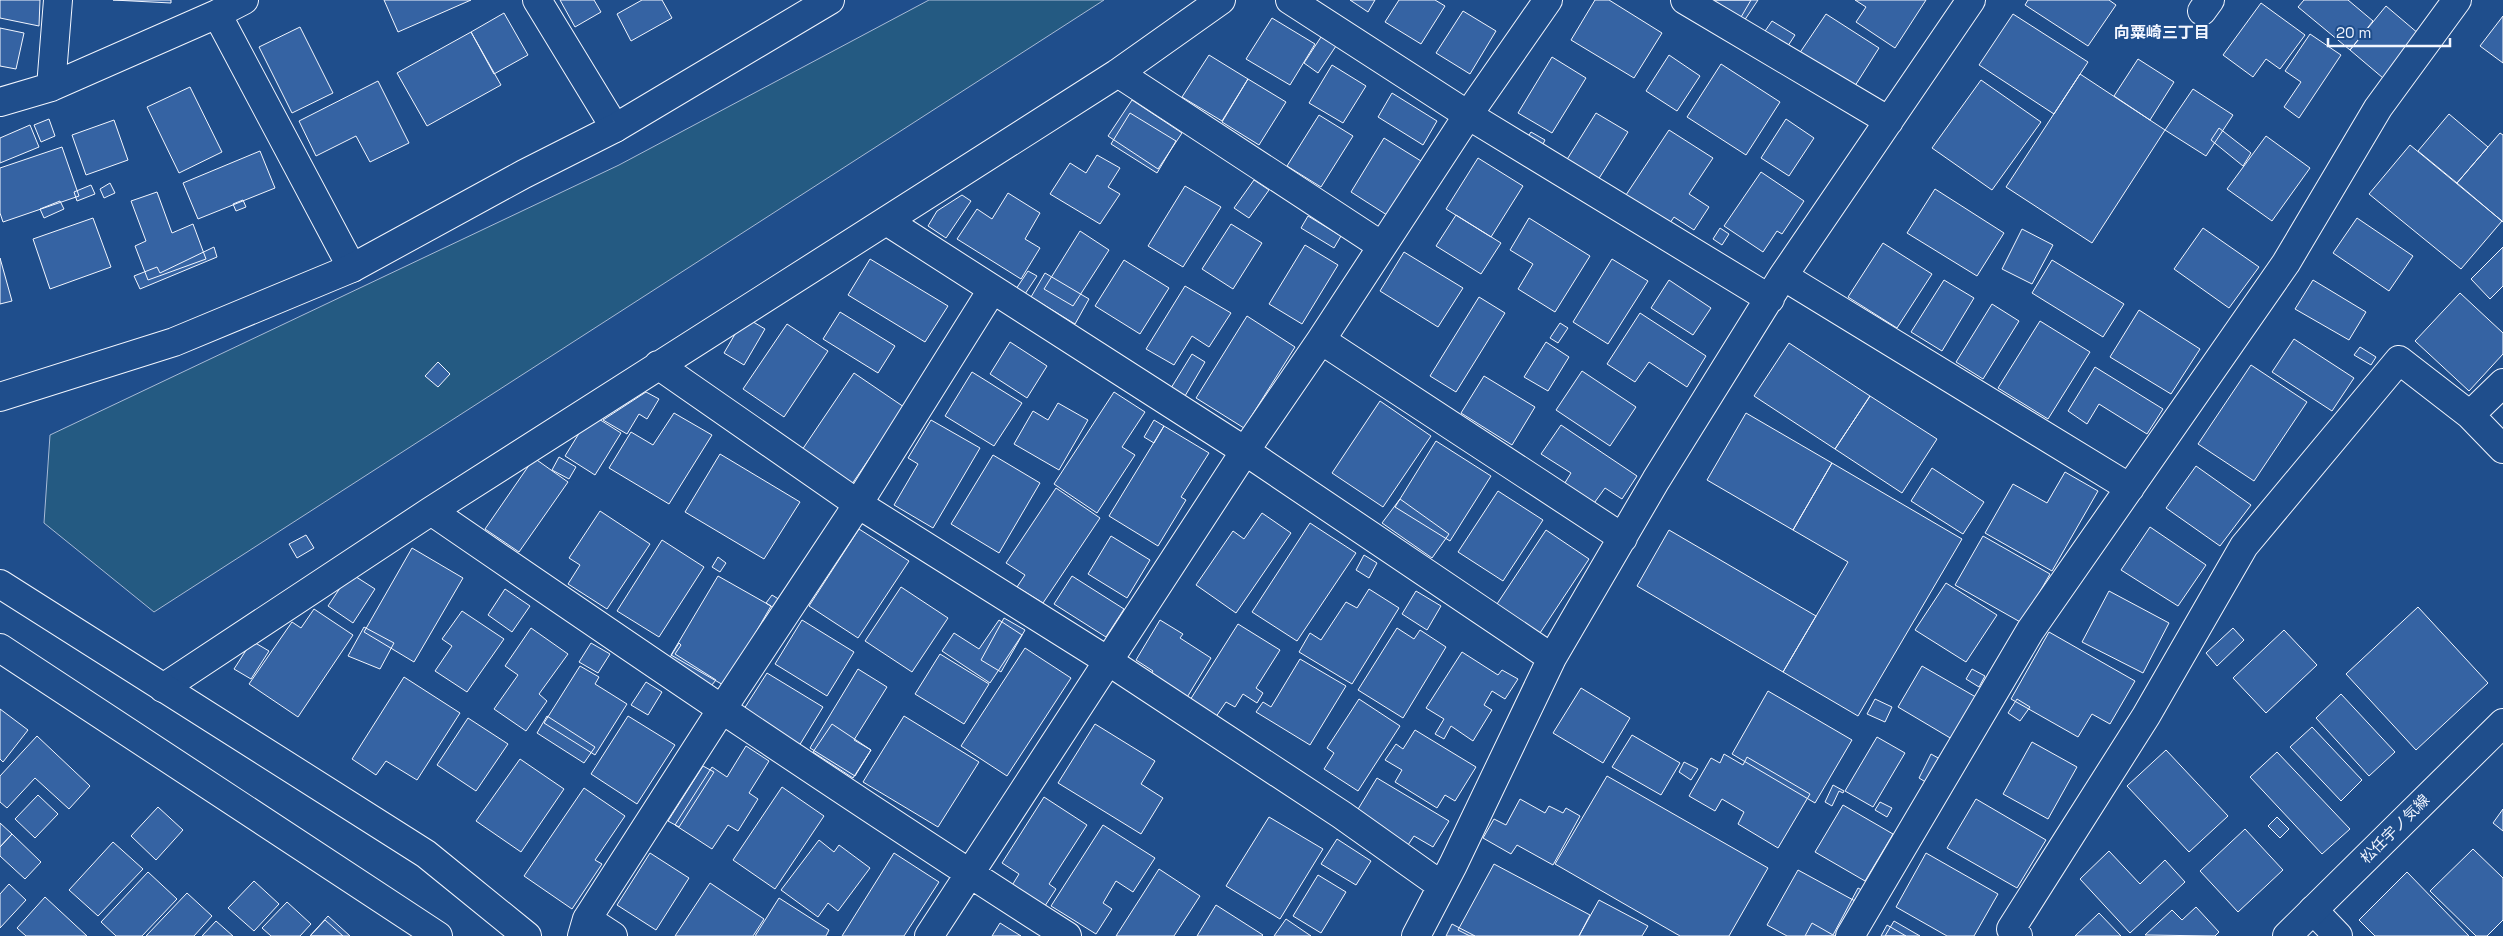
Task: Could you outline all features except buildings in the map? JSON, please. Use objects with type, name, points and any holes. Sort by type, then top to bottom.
[{"type":"street","points":[[51,87],[58,0]]},
{"type":"street","points":[[0,102],[51,87],[217,14],[244,0]]},
{"type":"street","points":[[537,0],[615,128]]},
{"type":"street","points":[[0,397],[174,342],[352,268],[524,174],[615,128],[830,0]]},
{"type":"street","points":[[164,688],[431,511],[658,365],[888,222],[1118,73],[1221,0]]},
{"type":"street","points":[[1290,0],[1468,115],[1770,299]]},
{"type":"street","points":[[929,936],[1245,451],[1321,340],[1468,115],[1548,0]]},
{"type":"street","points":[[1685,0],[1889,121]]},
{"type":"street","points":[[1416,936],[1552,658],[1656,480],[1783,276],[1971,0]]},
{"type":"street","points":[[1850,936],[2030,631],[2286,263],[2378,108],[2457,0]]},
{"type":"street","points":[[217,14],[352,268]]},
{"type":"street","points":[[1118,73],[1382,246]]},
{"type":"street","points":[[888,222],[1245,451],[1552,658]]},
{"type":"street","points":[[1783,276],[2130,488]]},
{"type":"street","points":[[613,936],[585,927],[722,710],[858,504],[992,290]]},
{"type":"street","points":[[1321,340],[1623,538]]},
{"type":"street","points":[[2018,936],[2012,929],[2146,716],[2244,546],[2399,360],[2470,415],[2503,449]]},
{"type":"street","points":[[658,365],[858,504],[1108,661],[1342,815],[1442,886]]},
{"type":"street","points":[[2470,415],[2503,383]]},
{"type":"street","points":[[431,511],[722,710],[969,874],[1067,936]]},
{"type":"street","points":[[0,584],[426,854],[527,936]]},
{"type":"street","points":[[0,648],[438,936]]},
{"type":"street","name":"松任宇ノ気線","points":[[2287,936],[2503,723]]},
{"type":"street","points":[[2313,910],[2338,936]]},
{"type":"shaded area","points":[[929,0],[1104,0],[154,612],[44,523],[50,435],[619,165]]},
{"type":"district","name":"向粟崎三丁目","points":[[2162,32]]}]
